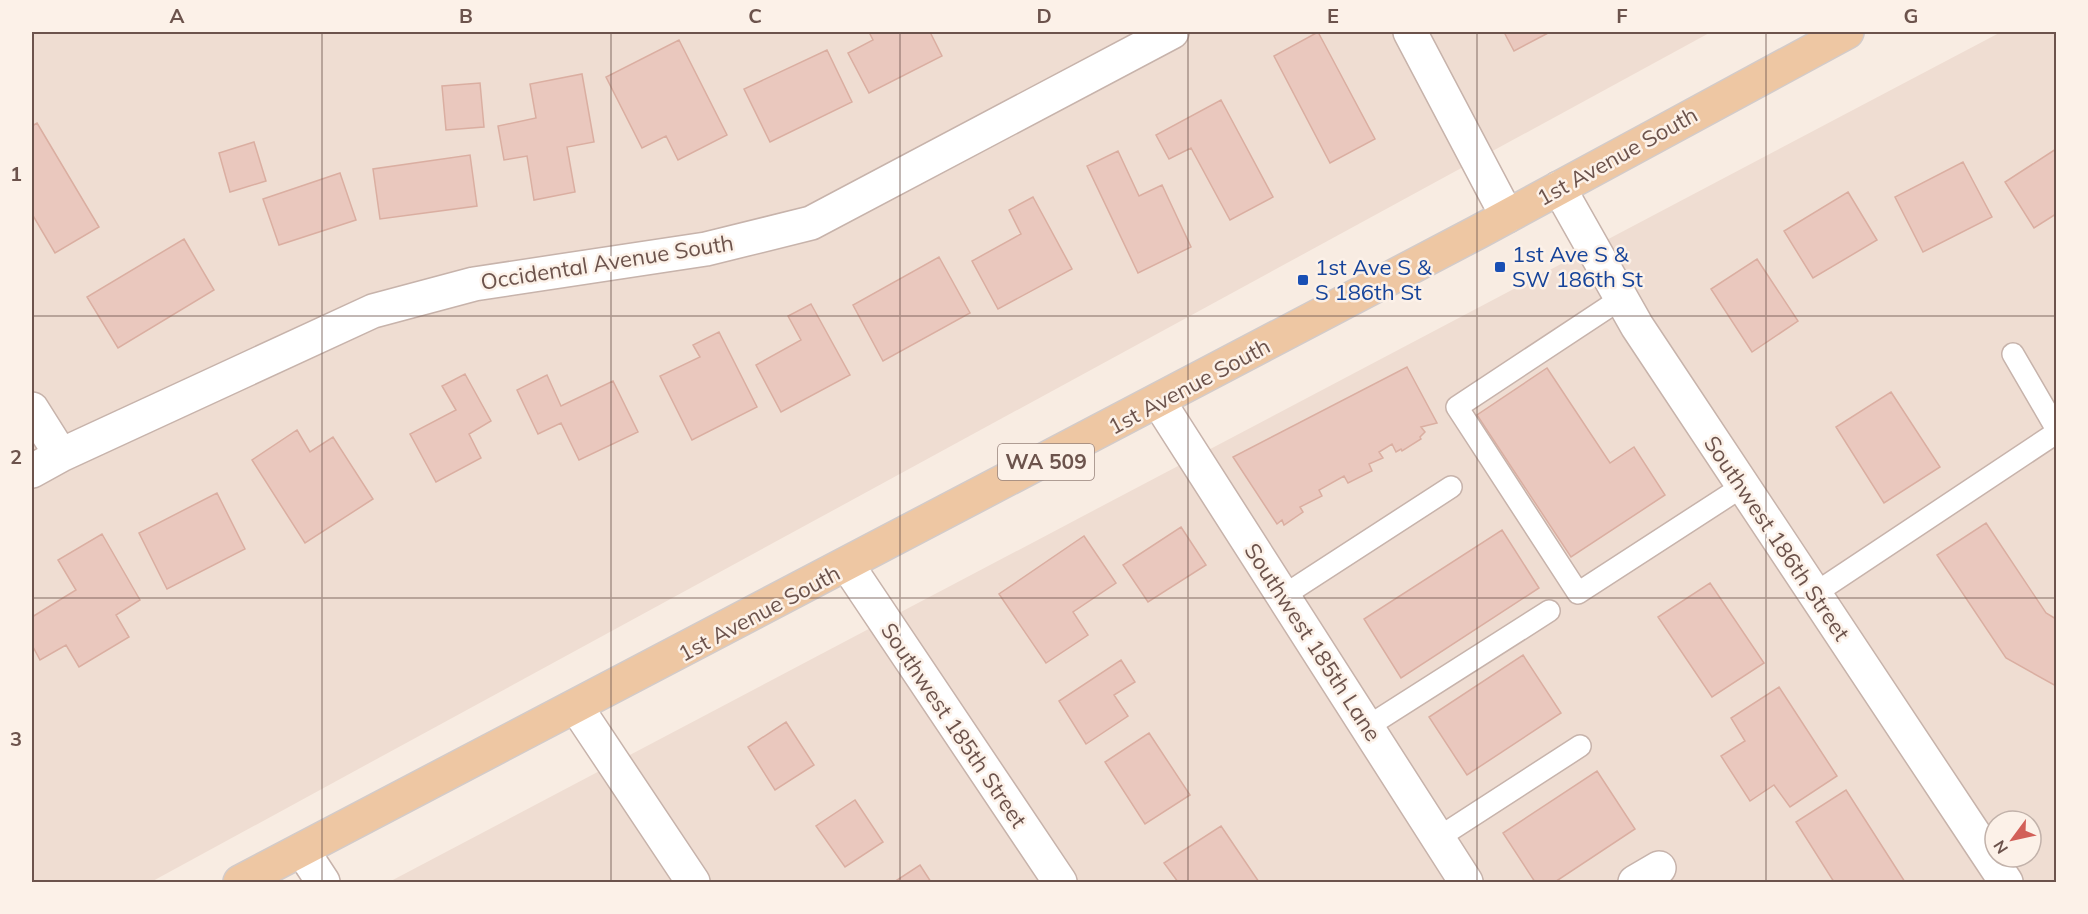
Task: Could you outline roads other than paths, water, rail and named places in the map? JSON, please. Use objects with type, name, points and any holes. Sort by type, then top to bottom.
[{"type":"main road","name":"1st Avenue South","points":[[240,882],[1159,402],[1847,32]]},
{"type":"street","name":"Occidental Avenue South","points":[[32,471],[60,455],[373,311],[474,284],[706,249],[811,223],[1172,32]]},
{"type":"street","points":[[1410,32],[1508,216]]},
{"type":"street","name":"Southwest 186th Street","points":[[1559,188],[1637,326],[2006,882]]},
{"type":"street","name":"Southwest 185th Lane","points":[[1159,402],[1466,882]]},
{"type":"street","points":[[32,410],[60,455]]},
{"type":"street","name":"Southwest 185th Street","points":[[848,566],[1060,882]]},
{"type":"street","points":[[577,708],[693,882]]},
{"type":"street","points":[[302,850],[323,882]]},
{"type":"lane","points":[[1622,298],[1457,407],[1578,593],[1743,486]]},
{"type":"lane","points":[[2013,354],[2056,428]]},
{"type":"lane","points":[[1814,594],[2056,433]]},
{"type":"lane","points":[[1283,596],[1451,487]]},
{"type":"lane","points":[[1367,727],[1549,611]]},
{"type":"lane","points":[[1438,838],[1580,746]]},
{"type":"place","name":"1st Ave S & SW 186th St","points":[[1500,267]]},
{"type":"place","name":"1st Ave S & S 186th St","points":[[1303,280]]}]
